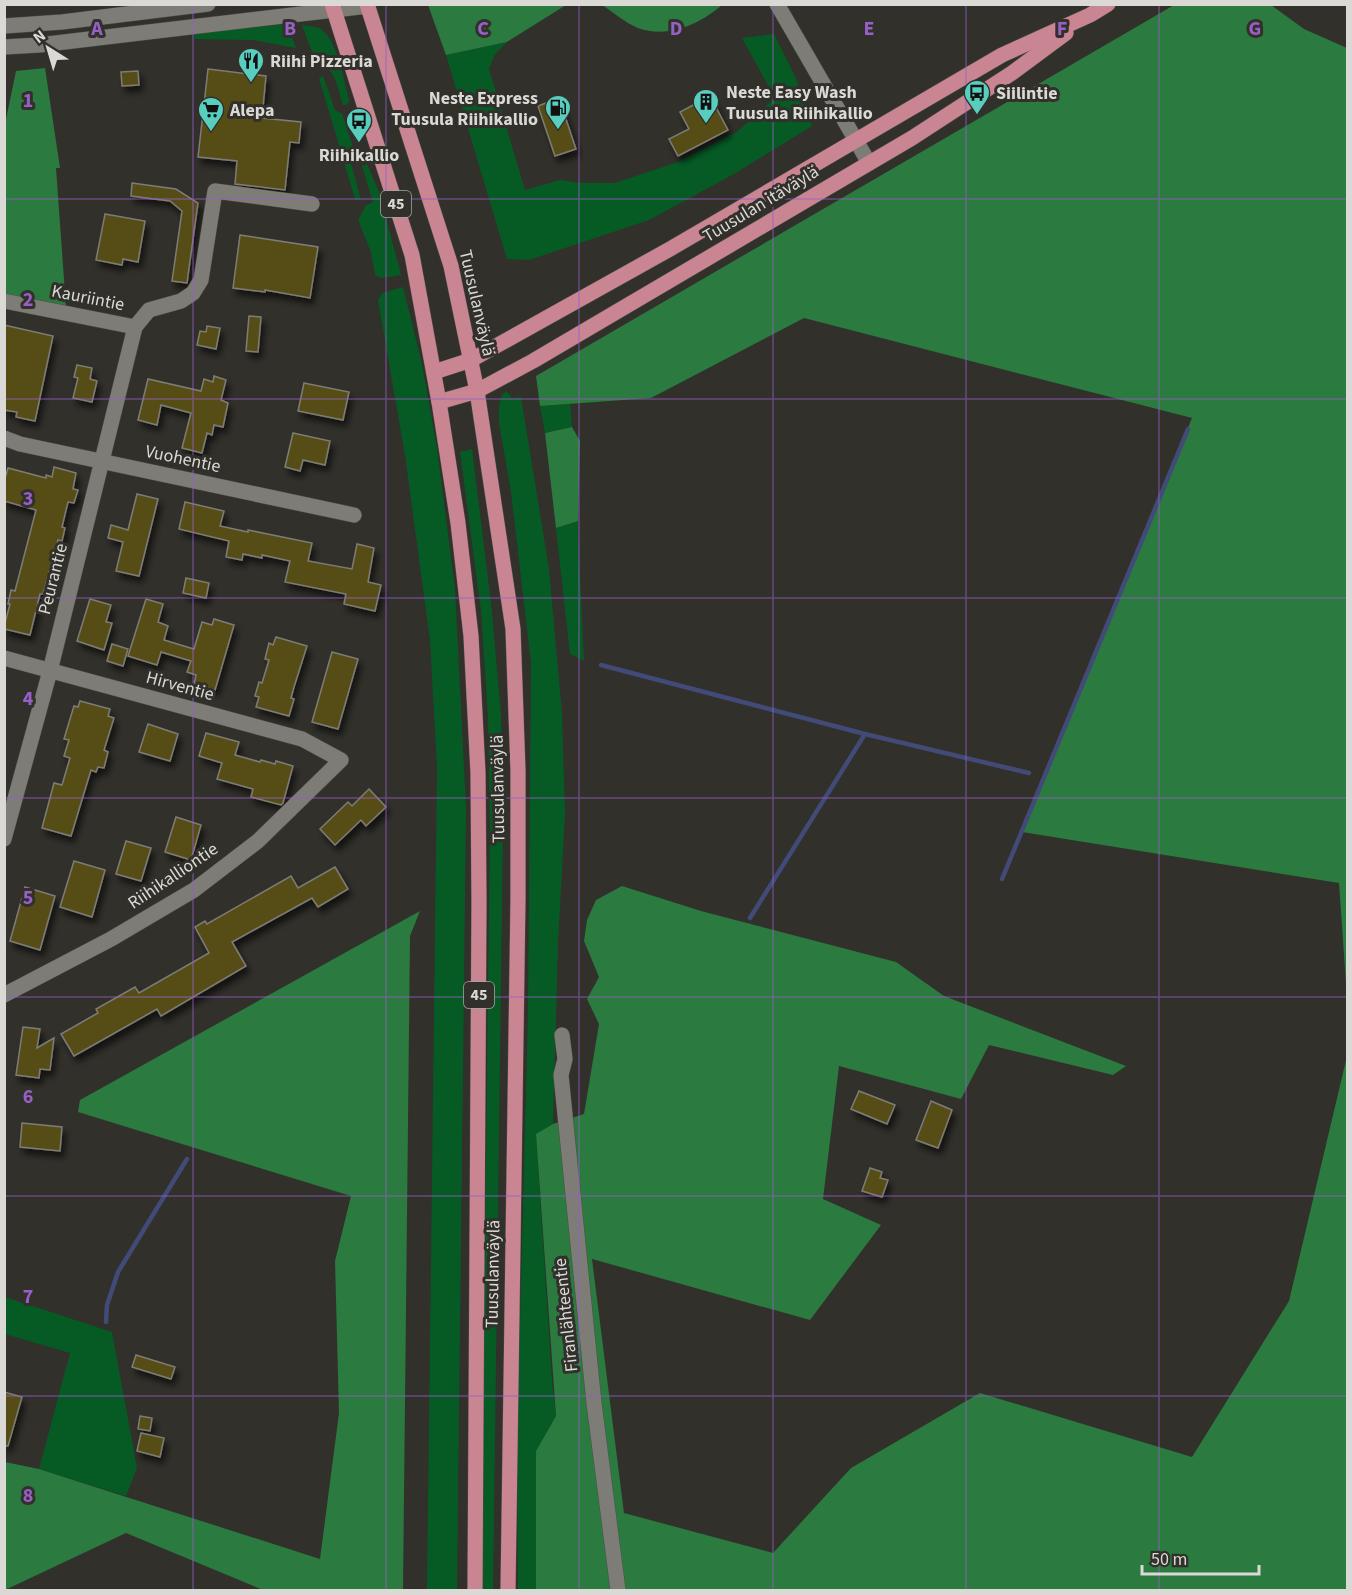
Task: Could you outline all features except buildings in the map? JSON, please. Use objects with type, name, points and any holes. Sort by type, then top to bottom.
[{"type":"main road","name":"Tuusulan itäväylä","points":[[439,402],[477,391],[533,361],[912,138],[1012,73],[1108,4]]},
{"type":"main road","name":"Tuusulanväylä","points":[[367,5],[451,266],[477,391],[513,629],[518,771],[518,898],[508,1590]]},
{"type":"main road","name":"Tuusulanväylä","points":[[333,8],[412,255],[459,524],[471,636],[478,773],[479,914],[475,1590]]},
{"type":"main road","name":"Tuusulan itäväylä","points":[[434,372],[471,360],[670,249],[1002,55],[1090,15]]},
{"type":"street","points":[[4,26],[208,4]]},
{"type":"street","points":[[777,4],[869,163]]},
{"type":"street","points":[[4,47],[367,5]]},
{"type":"street","name":"Kauriintie","points":[[4,301],[135,327],[149,310],[182,301],[193,293],[201,280],[214,191],[312,204]]},
{"type":"street","name":"Peurantie","points":[[4,839],[50,671],[135,327]]},
{"type":"street","name":"Vuohentie","points":[[4,438],[20,444],[354,516]]},
{"type":"street","name":"Hirventie","points":[[4,658],[302,740],[341,760]]},
{"type":"street","name":"Riihikalliontie","points":[[4,995],[111,939],[194,890],[258,841],[341,760]]},
{"type":"street","name":"Firanlähteentie","points":[[562,1035],[566,1059],[561,1075],[594,1403],[618,1590]]},
{"type":"green space","points":[[428,4],[566,5],[507,42],[446,55]]},
{"type":"green space","points":[[602,5],[722,5],[694,24],[661,32],[633,26]]},
{"type":"green space","points":[[1174,5],[1271,5],[1304,29],[1347,48],[1347,998],[1339,883],[1022,832],[1192,418],[804,318],[651,398],[540,406],[536,376]]},
{"type":"green space","points":[[287,24],[296,48],[253,40],[194,39],[195,33]]},
{"type":"green space","points":[[302,25],[321,29],[327,34],[336,51],[349,100],[348,104],[343,105],[332,74],[323,64],[315,60]]},
{"type":"green space","points":[[774,34],[795,76],[812,126],[734,174],[649,220],[529,260],[507,259],[446,55],[507,42],[495,54],[489,69],[525,190],[560,180],[580,183],[615,183],[678,162],[738,131],[775,98],[742,38]]},
{"type":"green space","points":[[45,68],[60,168],[56,168],[66,307],[5,294],[5,124],[16,71]]},
{"type":"green space","points":[[323,76],[335,110],[342,114],[356,156],[350,160],[361,200],[355,199],[319,78]]},
{"type":"green space","points":[[367,164],[379,192],[401,275],[381,278],[375,275],[371,252],[358,220],[366,205],[373,202],[362,166]]},
{"type":"green space","points":[[403,287],[422,364],[437,448],[455,589],[466,807],[457,1590],[427,1590],[437,767],[430,640],[405,455],[378,300],[382,293]]},
{"type":"green space","points":[[506,391],[512,398],[521,397],[549,569],[562,713],[565,814],[558,944],[553,1124],[536,1135],[556,1416],[536,1451],[536,1590],[518,1590],[517,1444],[528,1011],[531,663],[511,492],[499,423],[499,406],[502,395]]},
{"type":"green space","points":[[570,404],[572,427],[545,433],[540,406]]},
{"type":"green space","points":[[572,427],[580,441],[578,521],[556,528],[545,433]]},
{"type":"green space","points":[[472,449],[492,611],[501,716],[503,826],[493,1590],[481,1590],[490,824],[488,716],[481,611],[460,452]]},
{"type":"green space","points":[[578,521],[584,661],[570,654],[556,528]]},
{"type":"green space","points":[[622,886],[701,911],[896,962],[944,996],[1126,1066],[1113,1075],[989,1045],[961,1099],[839,1066],[823,1199],[881,1225],[810,1320],[592,1259],[624,1513],[773,1553],[851,1468],[980,1393],[1192,1457],[1289,1301],[1347,1056],[1347,1590],[536,1590],[536,1451],[556,1416],[536,1134],[553,1124],[584,1114],[599,1024],[587,999],[599,977],[584,941],[587,920],[596,900]]},
{"type":"green space","points":[[420,911],[410,936],[403,1590],[263,1590],[126,1533],[5,1590],[5,1462],[39,1469],[320,1559],[339,1413],[335,1261],[351,1196],[78,1112],[80,1100]]},
{"type":"green space","points":[[5,1297],[112,1332],[137,1468],[126,1496],[39,1469],[70,1353],[5,1334]]},
{"type":"waterway","points":[[1002,879],[1188,429]]},
{"type":"waterway","points":[[601,665],[865,734],[1029,773]]},
{"type":"waterway","points":[[750,918],[865,734]]},
{"type":"waterway","points":[[106,1322],[107,1305],[118,1272],[187,1159]]},
{"type":"place","name":"Riihi Pizzeria","points":[[251,84]]},
{"type":"place","name":"Siilintie","points":[[977,116]]},
{"type":"place","name":"Neste Easy Wash Tuusula Riihikallio","points":[[706,125]]},
{"type":"place","name":"Neste Express Tuusula Riihikallio","points":[[558,131]]},
{"type":"place","name":"Alepa","points":[[211,133]]},
{"type":"place","name":"Riihikallio","points":[[359,144]]}]
